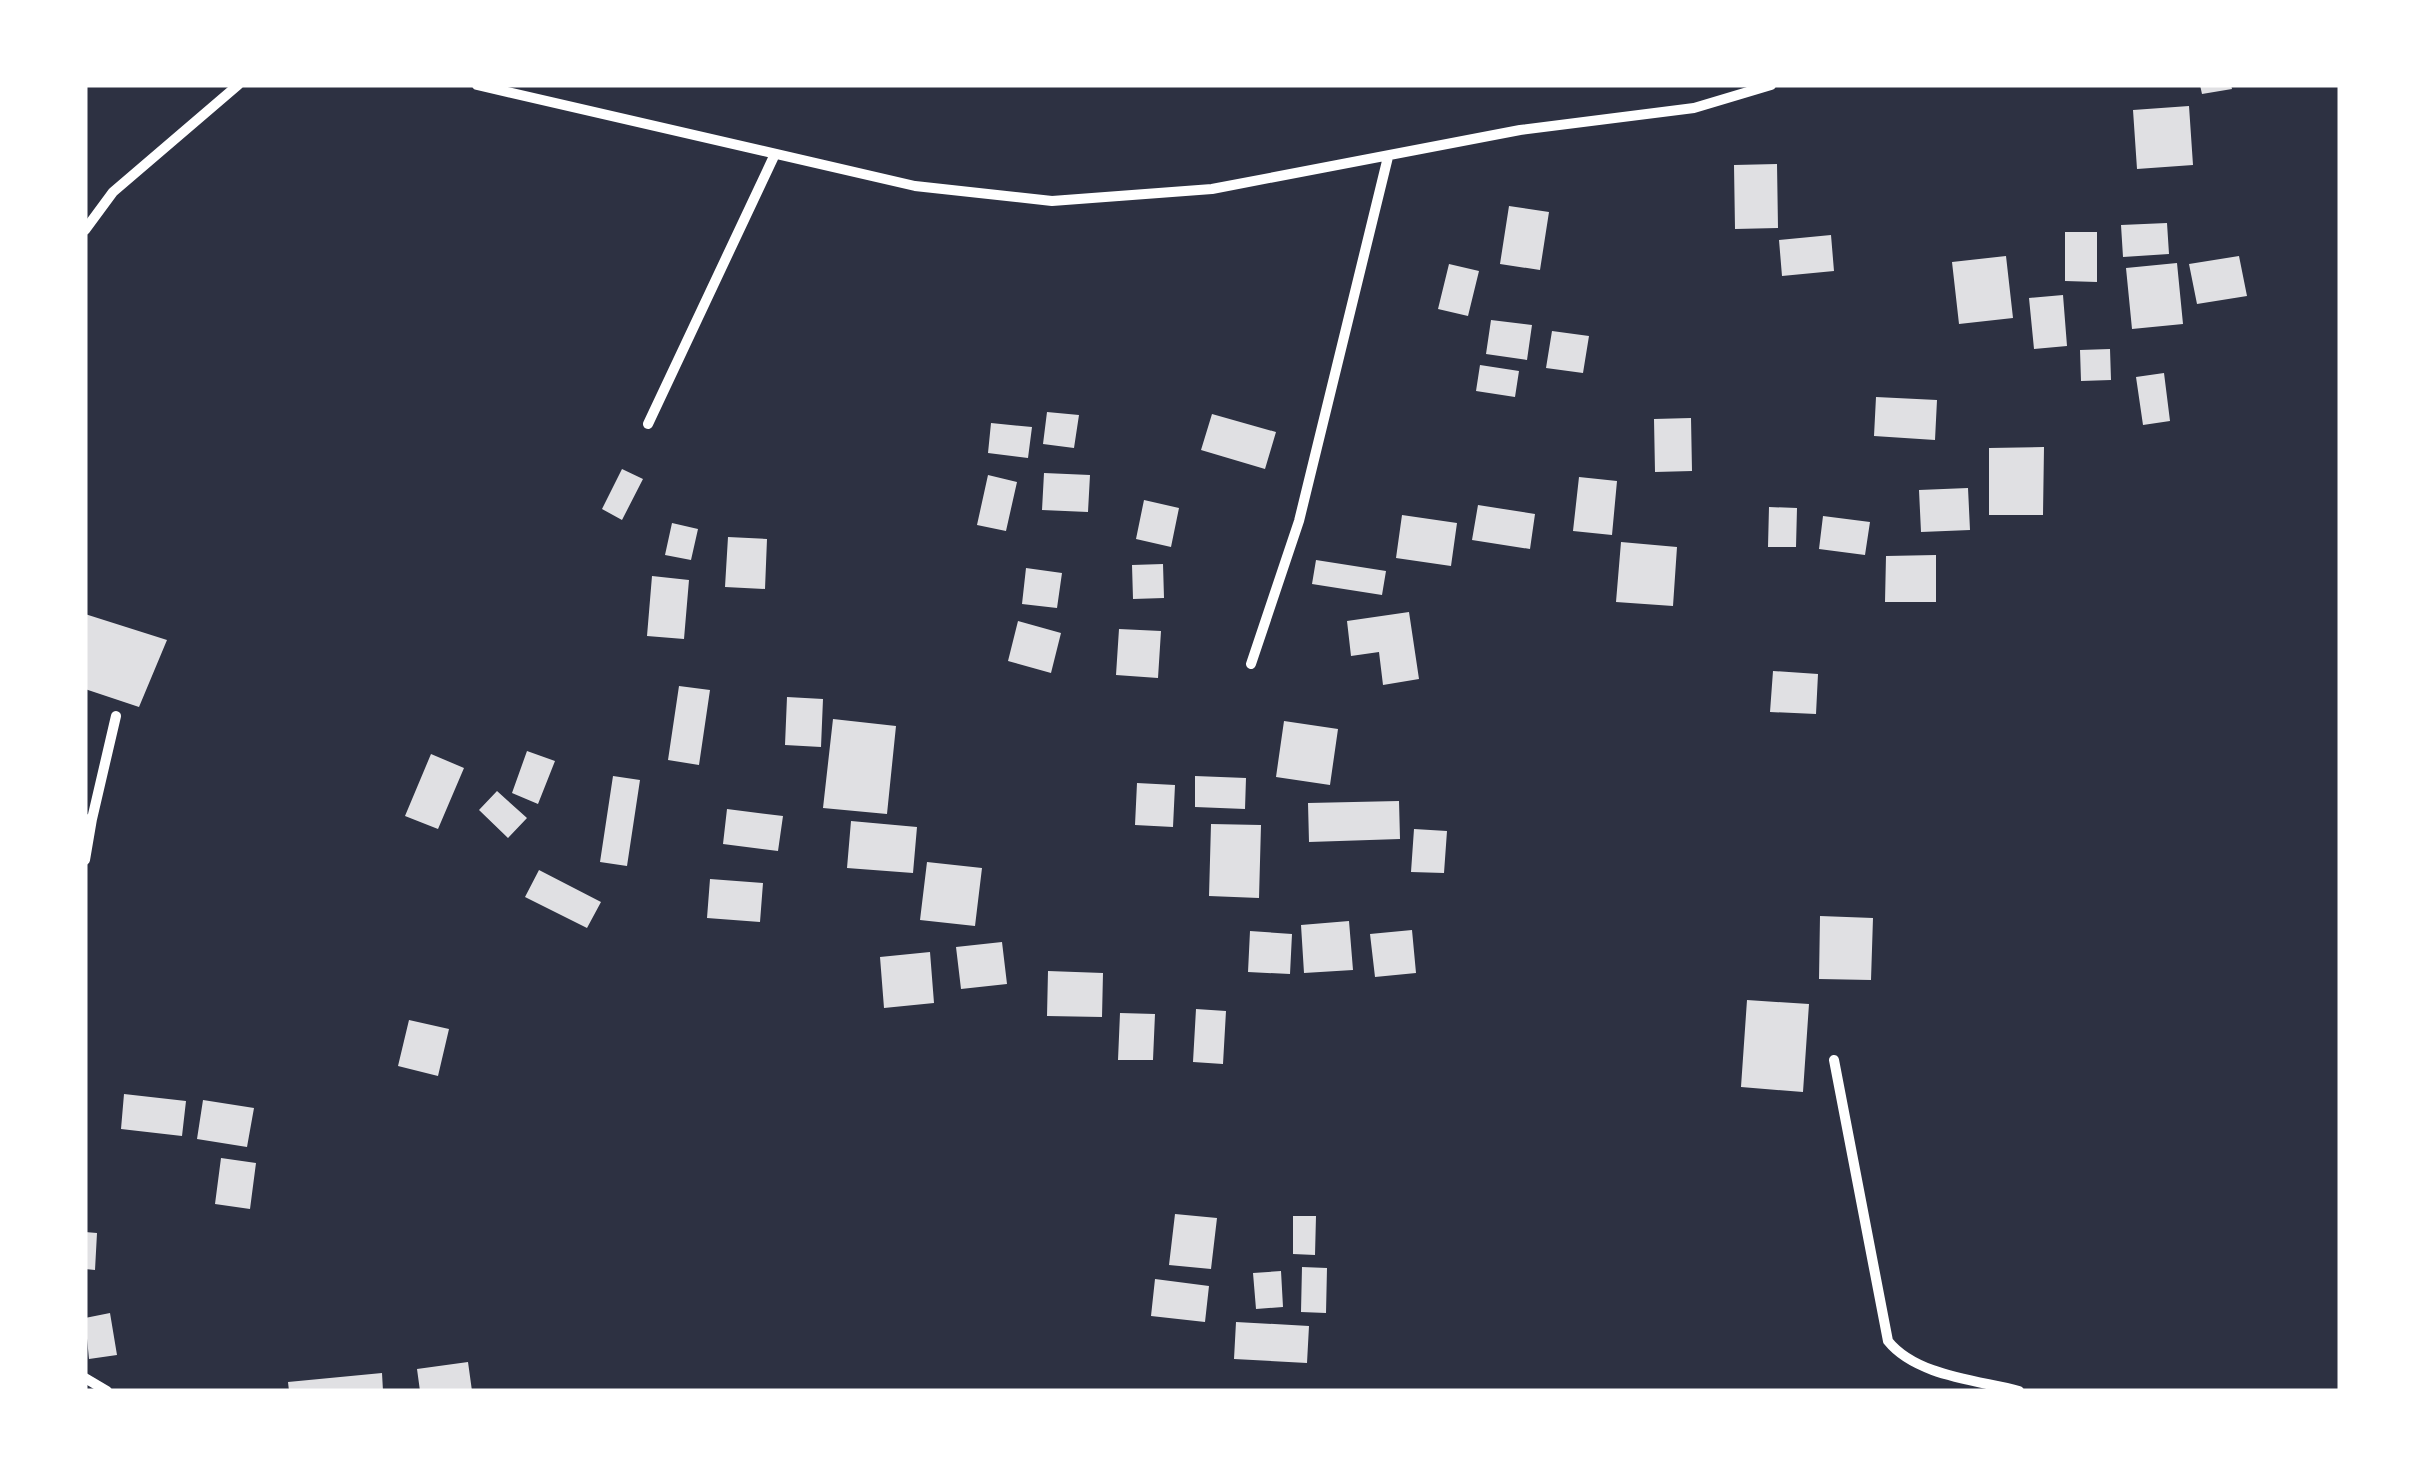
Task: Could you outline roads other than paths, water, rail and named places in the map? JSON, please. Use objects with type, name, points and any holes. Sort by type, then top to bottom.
[{"type":"street","points":[[85,230],[114,192],[238,85]]},
{"type":"street","points":[[478,85],[915,186],[1052,200],[1212,189],[1520,130],[1694,108],[1770,85]]},
{"type":"street","points":[[648,424],[775,154]]},
{"type":"street","points":[[1251,664],[1299,522],[1388,156]]},
{"type":"street","points":[[85,860],[88,819],[116,716]]},
{"type":"street","points":[[1834,1060],[1888,1341],[1899,1355],[1933,1369],[2019,1391]]},
{"type":"street","points":[[85,1378],[107,1391]]}]
